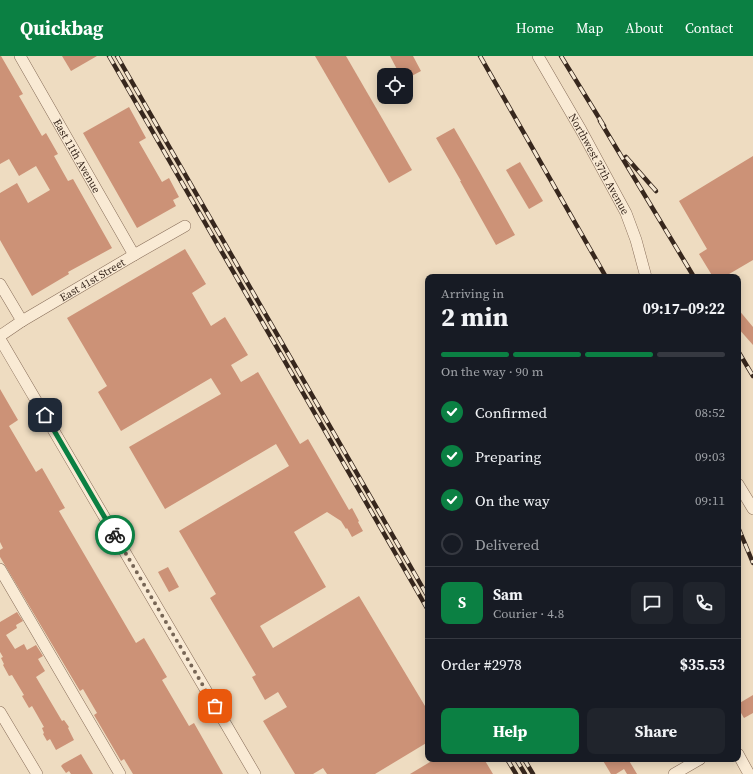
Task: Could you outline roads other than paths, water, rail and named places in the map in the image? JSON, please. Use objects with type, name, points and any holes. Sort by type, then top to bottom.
[{"type":"street","name":"East 11th Avenue","points":[[20,56],[134,255]]},
{"type":"street","name":"Northwest 37th Avenue","points":[[538,56],[581,130],[622,207],[636,240],[645,274]]},
{"type":"street","name":"East 41st Street","points":[[0,336],[22,321],[185,226]]},
{"type":"street","points":[[0,284],[22,321]]},
{"type":"street","points":[[0,339],[255,774]]},
{"type":"street","points":[[741,489],[753,509]]},
{"type":"street","points":[[0,569],[120,774]]},
{"type":"street","points":[[0,712],[37,774]]},
{"type":"street","points":[[741,759],[749,774]]},
{"type":"street","points":[[674,774],[695,762]]},
{"type":"railway","points":[[109,56],[425,605]]},
{"type":"railway","points":[[117,56],[425,592]]},
{"type":"railway","points":[[480,56],[604,274]]},
{"type":"railway","points":[[561,56],[604,126]]},
{"type":"railway","points":[[600,121],[692,274]]},
{"type":"railway","points":[[626,157],[656,191]]},
{"type":"railway","points":[[741,356],[753,376]]},
{"type":"railway","points":[[741,534],[753,563]]},
{"type":"railway","points":[[509,762],[516,774]]},
{"type":"railway","points":[[518,762],[525,774]]},
{"type":"railway","points":[[526,762],[533,774]]}]
